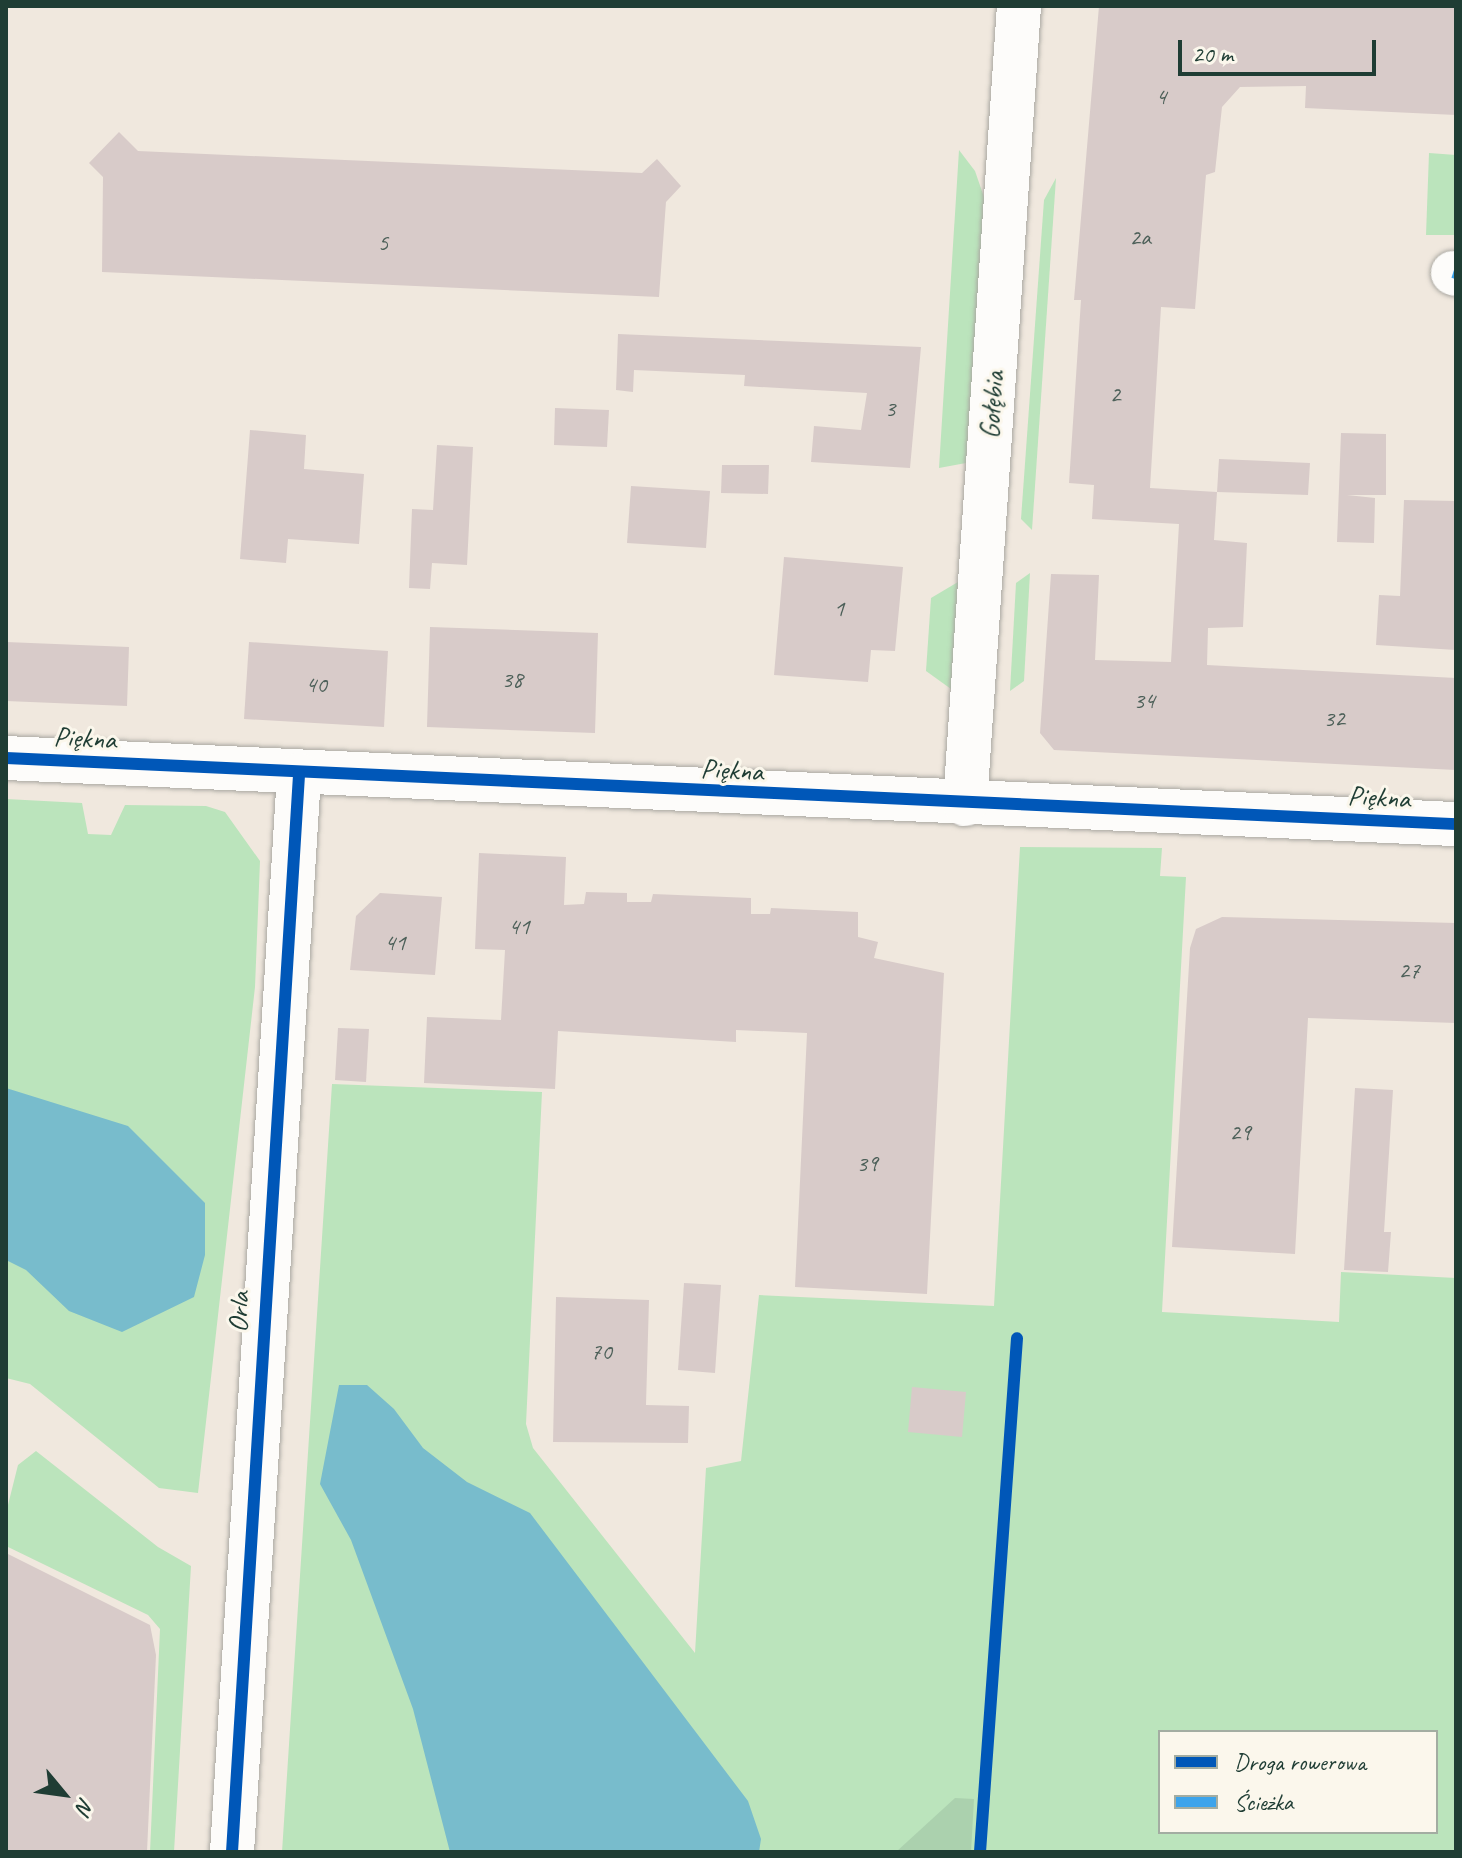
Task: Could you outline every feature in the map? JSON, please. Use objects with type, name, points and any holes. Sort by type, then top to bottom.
[{"type":"street","name":"Gołębia","points":[[965,804],[1019,6]]},
{"type":"street","name":"Piękna","points":[[6,758],[299,775],[1456,824]]},
{"type":"street","name":"Orla","points":[[232,1852],[299,775]]},
{"type":"green space","points":[[959,150],[975,171],[986,203],[966,463],[939,468]]},
{"type":"green space","points":[[1429,153],[1456,155],[1456,235],[1426,235]]},
{"type":"green space","points":[[1056,178],[1032,530],[1021,519],[1044,200]]},
{"type":"green space","points":[[1030,573],[1024,681],[1010,691],[1016,583]]},
{"type":"green space","points":[[958,582],[951,689],[926,671],[931,598]]},
{"type":"green space","points":[[6,799],[82,803],[88,834],[111,835],[125,805],[206,806],[225,812],[260,861],[255,987],[198,1493],[159,1488],[30,1384],[6,1378]]},
{"type":"green space","points":[[1020,847],[1162,848],[1160,876],[1186,877],[1162,1312],[1339,1322],[1341,1272],[1456,1278],[1456,1852],[282,1852],[332,1084],[542,1092],[526,1424],[533,1448],[695,1653],[706,1468],[741,1461],[759,1295],[994,1306]]},
{"type":"green space","points":[[36,1451],[158,1547],[191,1566],[174,1852],[150,1852],[160,1629],[148,1615],[6,1546],[6,1513],[18,1465]]},
{"type":"green space","points":[[955,1798],[974,1799],[971,1852],[896,1852]]},
{"type":"water","points":[[6,1088],[128,1126],[205,1203],[205,1255],[194,1297],[122,1332],[69,1311],[26,1270],[6,1260]]},
{"type":"water","points":[[339,1385],[367,1385],[394,1409],[423,1448],[467,1482],[530,1513],[748,1801],[761,1839],[759,1852],[450,1852],[413,1709],[351,1540],[320,1484]]},
{"type":"building","points":[[1099,6],[1456,6],[1456,115],[1305,108],[1306,86],[1240,87],[1222,107],[1215,172],[1206,175],[1195,309],[1161,307],[1150,488],[1217,492],[1214,540],[1247,543],[1243,627],[1208,628],[1207,665],[1456,678],[1456,770],[1054,750],[1040,733],[1051,574],[1099,575],[1095,660],[1171,662],[1179,524],[1092,519],[1094,485],[1069,483],[1081,300],[1074,300]]},
{"type":"building","points":[[119,132],[138,151],[642,173],[657,159],[681,186],[666,202],[659,297],[102,272],[103,177],[89,163]]},
{"type":"building","points":[[618,334],[921,347],[910,468],[811,462],[814,426],[861,430],[867,393],[744,386],[745,375],[634,370],[633,392],[616,390]]},
{"type":"building","points":[[555,408],[609,410],[607,447],[554,445]]},
{"type":"building","points":[[250,430],[306,435],[304,469],[364,474],[359,544],[288,539],[286,563],[240,559]]},
{"type":"building","points":[[1341,433],[1386,434],[1386,495],[1347,495],[1375,498],[1374,543],[1337,542]]},
{"type":"building","points":[[437,445],[473,447],[467,565],[432,563],[430,589],[409,588],[412,509],[433,510]]},
{"type":"building","points":[[1219,459],[1310,463],[1308,495],[1217,492]]},
{"type":"building","points":[[722,465],[769,465],[768,494],[721,493]]},
{"type":"building","points":[[631,486],[710,491],[706,548],[627,543]]},
{"type":"building","points":[[1404,500],[1456,501],[1456,650],[1376,645],[1379,595],[1400,596]]},
{"type":"building","points":[[784,557],[903,567],[895,651],[871,650],[868,682],[774,675]]},
{"type":"building","points":[[430,627],[598,633],[595,733],[427,727]]},
{"type":"building","points":[[6,642],[129,647],[127,706],[6,701]]},
{"type":"building","points":[[249,642],[388,651],[384,727],[244,719]]},
{"type":"building","points":[[479,853],[566,857],[564,905],[584,904],[586,892],[627,893],[627,902],[651,902],[653,894],[751,898],[751,914],[770,914],[771,908],[858,912],[858,937],[878,942],[874,958],[944,973],[927,1294],[795,1287],[807,1033],[736,1030],[736,1042],[558,1031],[555,1089],[424,1083],[427,1017],[501,1020],[505,950],[475,949]]},
{"type":"building","points":[[380,893],[442,897],[435,975],[350,970],[356,916]]},
{"type":"building","points":[[1222,917],[1456,923],[1456,1023],[1308,1018],[1295,1254],[1172,1247],[1190,948],[1196,929]]},
{"type":"building","points":[[338,1028],[369,1029],[366,1082],[335,1080]]},
{"type":"building","points":[[1355,1088],[1393,1090],[1384,1232],[1391,1232],[1388,1272],[1344,1270]]},
{"type":"building","points":[[684,1283],[721,1285],[715,1373],[678,1370]]},
{"type":"building","points":[[556,1297],[649,1300],[646,1405],[689,1406],[688,1443],[553,1442]]},
{"type":"building","points":[[912,1387],[966,1392],[962,1437],[908,1432]]},
{"type":"building","points":[[6,1553],[150,1625],[156,1655],[147,1852],[6,1852]]},
{"type":"cycle path","points":[[6,758],[1456,824]]},
{"type":"cycle path","points":[[232,1852],[299,775]]},
{"type":"cycle path","points":[[980,1852],[1017,1338]]}]
